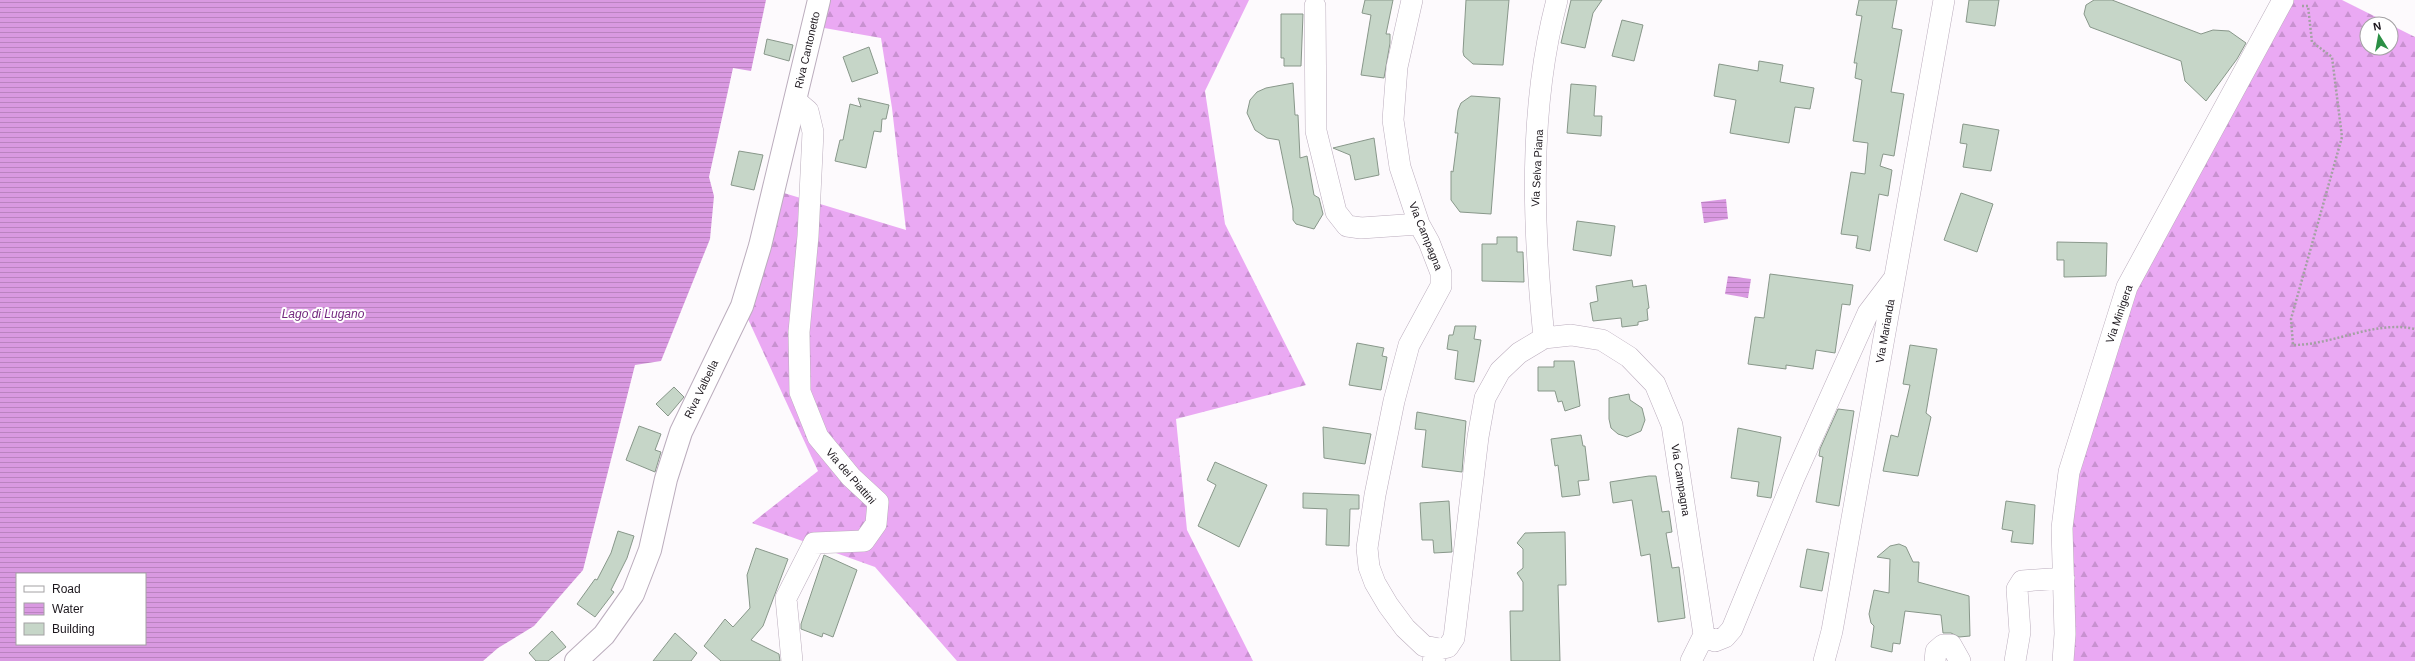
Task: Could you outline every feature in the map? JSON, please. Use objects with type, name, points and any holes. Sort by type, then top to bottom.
[{"type":"main road","name":"Riva Cantonetto","points":[[796,100],[819,0]]},
{"type":"main road","name":"Riva Valbella","points":[[576,661],[604,635],[619,616],[643,573],[666,479],[680,432],[739,312],[748,287],[760,246],[796,100]]},
{"type":"street","name":"Via Campagna","points":[[1412,0],[1397,67],[1394,120],[1400,167],[1419,224],[1429,242],[1441,273],[1441,286],[1409,345],[1394,401],[1375,495],[1367,548],[1369,567],[1375,583],[1388,605],[1405,628],[1424,646],[1436,655],[1448,647],[1454,638],[1478,437],[1485,398],[1500,371],[1520,353],[1544,338],[1571,335],[1602,340],[1629,357],[1655,384],[1672,425],[1704,635]]},
{"type":"street","name":"Via Selva Piana","points":[[1544,338],[1535,248],[1534,195],[1542,67],[1557,0]]},
{"type":"street","name":"Via Marianda","points":[[1824,661],[1832,631],[1944,0]]},
{"type":"street","name":"Via Minigera","points":[[2063,661],[2065,634],[2062,528],[2069,472],[2127,287],[2292,3]]},
{"type":"street","points":[[1315,6],[1316,131],[1336,212],[1347,226],[1361,228],[1419,224]]},
{"type":"street","name":"Via dei Piattini","points":[[792,661],[786,598],[814,543],[864,541],[876,524],[878,502],[851,477],[818,437],[800,392],[799,332],[808,236],[813,132],[808,111],[796,100]]},
{"type":"street","points":[[1691,661],[1704,635],[1715,641],[1724,637],[1732,629],[1794,478],[1868,313],[1894,280]]},
{"type":"street","points":[[2015,661],[2020,632],[2016,589],[2022,581],[2064,578]]},
{"type":"street","points":[[1935,661],[1936,651],[1942,645],[1951,645],[1960,661]]},
{"type":"path","points":[[2292,3],[2308,6],[2312,42],[2332,57],[2342,137],[2291,319],[2293,345],[2313,345],[2377,328],[2415,329]]},
{"type":"green space","points":[[819,0],[1249,0],[1205,91],[1225,224],[1306,385],[1176,419],[1187,530],[1253,661],[957,661],[875,567],[752,523],[818,471],[742,306],[774,190],[906,230],[892,108],[881,38],[813,26]]},
{"type":"green space","points":[[2283,0],[2342,0],[2374,16],[2359,16],[2359,56],[2399,56],[2399,29],[2415,37],[2415,661],[2063,661],[2062,528],[2127,287]]},
{"type":"water","name":"Lago di Lugano","points":[[0,0],[766,0],[751,71],[733,68],[709,177],[714,196],[710,239],[661,361],[635,365],[583,570],[534,626],[498,648],[483,661],[0,661]]},
{"type":"water","points":[[1726,199],[1728,219],[1704,223],[1701,202]]},
{"type":"water","points":[[1728,276],[1751,279],[1748,298],[1725,294]]},
{"type":"building","points":[[1365,0],[1393,0],[1386,34],[1390,34],[1390,43],[1384,78],[1361,75],[1371,15],[1362,13]]},
{"type":"building","points":[[1466,0],[1509,0],[1503,65],[1473,64],[1464,56]]},
{"type":"building","points":[[1571,0],[1602,0],[1593,13],[1585,48],[1561,43]]},
{"type":"building","points":[[1859,0],[1897,0],[1892,28],[1902,30],[1891,92],[1904,94],[1894,156],[1883,154],[1880,166],[1892,170],[1888,196],[1879,194],[1870,251],[1856,248],[1858,236],[1841,234],[1851,172],[1865,174],[1868,143],[1853,141],[1862,80],[1855,78],[1857,63],[1854,63],[1862,16],[1856,15]]},
{"type":"building","points":[[1969,0],[1999,0],[1995,26],[1966,22]]},
{"type":"building","points":[[2094,0],[2112,0],[2201,34],[2213,30],[2229,31],[2246,43],[2237,59],[2206,101],[2185,81],[2181,61],[2090,27],[2084,14],[2086,5]]},
{"type":"building","points":[[1281,14],[1303,14],[1301,66],[1284,66],[1284,58],[1281,58]]},
{"type":"building","points":[[1622,20],[1643,25],[1634,61],[1612,56]]},
{"type":"building","points":[[767,39],[793,45],[789,61],[764,54]]},
{"type":"building","points":[[869,47],[878,73],[852,82],[843,57]]},
{"type":"building","points":[[1759,61],[1783,65],[1780,82],[1814,88],[1810,109],[1795,107],[1789,143],[1730,133],[1736,100],[1714,96],[1719,64],[1758,71]]},
{"type":"building","points":[[1293,83],[1295,115],[1298,115],[1300,158],[1307,156],[1314,195],[1319,198],[1323,214],[1314,229],[1296,224],[1293,220],[1293,209],[1279,140],[1267,138],[1255,130],[1247,113],[1250,100],[1257,92],[1266,88]]},
{"type":"building","points":[[1571,84],[1596,86],[1594,116],[1602,116],[1601,136],[1567,133]]},
{"type":"building","points":[[1471,96],[1500,98],[1491,214],[1460,212],[1451,200],[1451,171],[1453,172],[1458,133],[1455,133],[1458,110],[1461,103]]},
{"type":"building","points":[[858,98],[889,105],[886,119],[882,119],[881,132],[874,131],[866,168],[835,161],[840,140],[843,140],[850,104],[861,107]]},
{"type":"building","points":[[1963,124],[1999,130],[1991,171],[1963,167],[1967,144],[1960,143]]},
{"type":"building","points":[[1374,138],[1379,175],[1355,180],[1350,155],[1333,148]]},
{"type":"building","points":[[739,151],[763,155],[754,190],[731,185]]},
{"type":"building","points":[[1961,193],[1993,204],[1977,252],[1944,240]]},
{"type":"building","points":[[1577,221],[1615,226],[1611,256],[1573,250]]},
{"type":"building","points":[[1497,237],[1517,237],[1517,252],[1523,252],[1524,282],[1482,281],[1482,244],[1497,244]]},
{"type":"building","points":[[2057,242],[2107,243],[2106,276],[2064,277],[2064,260],[2057,260]]},
{"type":"building","points":[[1770,274],[1853,285],[1850,305],[1842,304],[1835,353],[1816,350],[1813,369],[1786,365],[1786,369],[1748,364],[1755,317],[1764,318]]},
{"type":"building","points":[[1632,280],[1633,287],[1646,285],[1649,308],[1647,309],[1648,320],[1638,322],[1638,325],[1622,327],[1621,318],[1593,321],[1590,303],[1598,301],[1596,286]]},
{"type":"building","points":[[1455,326],[1476,326],[1474,339],[1481,340],[1474,382],[1455,379],[1458,351],[1447,349],[1449,335],[1453,335]]},
{"type":"building","points":[[1357,343],[1384,348],[1382,356],[1387,357],[1381,390],[1349,385]]},
{"type":"building","points":[[1910,345],[1937,349],[1926,413],[1931,417],[1918,476],[1883,471],[1891,435],[1898,437],[1910,385],[1903,384]]},
{"type":"building","points":[[1554,361],[1574,361],[1580,406],[1565,411],[1562,401],[1558,402],[1555,391],[1538,391],[1538,367],[1554,367]]},
{"type":"building","points":[[674,387],[684,397],[668,416],[656,404]]},
{"type":"building","points":[[1629,394],[1630,400],[1642,408],[1645,420],[1641,431],[1627,437],[1618,434],[1611,428],[1609,419],[1609,398]]},
{"type":"building","points":[[1838,409],[1854,411],[1839,506],[1816,502],[1823,457],[1819,456],[1820,449]]},
{"type":"building","points":[[1417,412],[1466,421],[1462,472],[1422,467],[1426,430],[1415,429]]},
{"type":"building","points":[[639,426],[661,434],[655,450],[661,452],[655,472],[626,460]]},
{"type":"building","points":[[1323,427],[1371,434],[1365,464],[1324,458]]},
{"type":"building","points":[[1738,428],[1781,437],[1771,498],[1757,496],[1759,482],[1731,478]]},
{"type":"building","points":[[1581,435],[1583,446],[1585,446],[1589,480],[1578,481],[1580,495],[1562,497],[1558,465],[1555,466],[1551,439]]},
{"type":"building","points":[[1215,462],[1267,485],[1239,547],[1198,526],[1216,485],[1207,480]]},
{"type":"building","points":[[1656,476],[1662,512],[1669,511],[1672,532],[1666,533],[1672,568],[1679,567],[1685,618],[1658,622],[1650,554],[1641,556],[1632,500],[1613,503],[1610,482]]},
{"type":"building","points":[[1303,493],[1359,495],[1359,509],[1350,509],[1349,546],[1326,545],[1327,509],[1303,508]]},
{"type":"building","points":[[1449,501],[1452,552],[1434,553],[1433,540],[1422,540],[1420,503]]},
{"type":"building","points":[[2006,501],[2035,505],[2033,544],[2011,542],[2013,531],[2002,529]]},
{"type":"building","points":[[618,531],[634,536],[627,558],[611,590],[614,592],[595,617],[577,604],[595,579],[597,580],[611,553]]},
{"type":"building","points":[[1565,532],[1566,585],[1558,585],[1560,661],[1511,661],[1510,611],[1523,611],[1523,582],[1517,573],[1523,568],[1523,549],[1517,543],[1525,533]]},
{"type":"building","points":[[1899,544],[1906,547],[1913,562],[1919,562],[1918,582],[1969,596],[1970,636],[1959,637],[1951,633],[1943,633],[1941,615],[1905,611],[1900,644],[1893,643],[1892,652],[1871,647],[1874,626],[1871,623],[1869,614],[1874,590],[1889,593],[1890,559],[1877,557],[1890,546]]},
{"type":"building","points":[[756,548],[788,559],[763,626],[751,640],[779,654],[780,661],[721,661],[704,646],[725,619],[733,627],[750,608],[747,575]]},
{"type":"building","points":[[1807,549],[1829,553],[1822,591],[1800,587]]},
{"type":"building","points":[[824,555],[857,570],[833,637],[823,633],[822,637],[801,629],[801,624]]},
{"type":"building","points":[[552,631],[566,647],[548,661],[536,661],[529,653]]},
{"type":"building","points":[[675,633],[697,653],[691,661],[653,661]]}]
